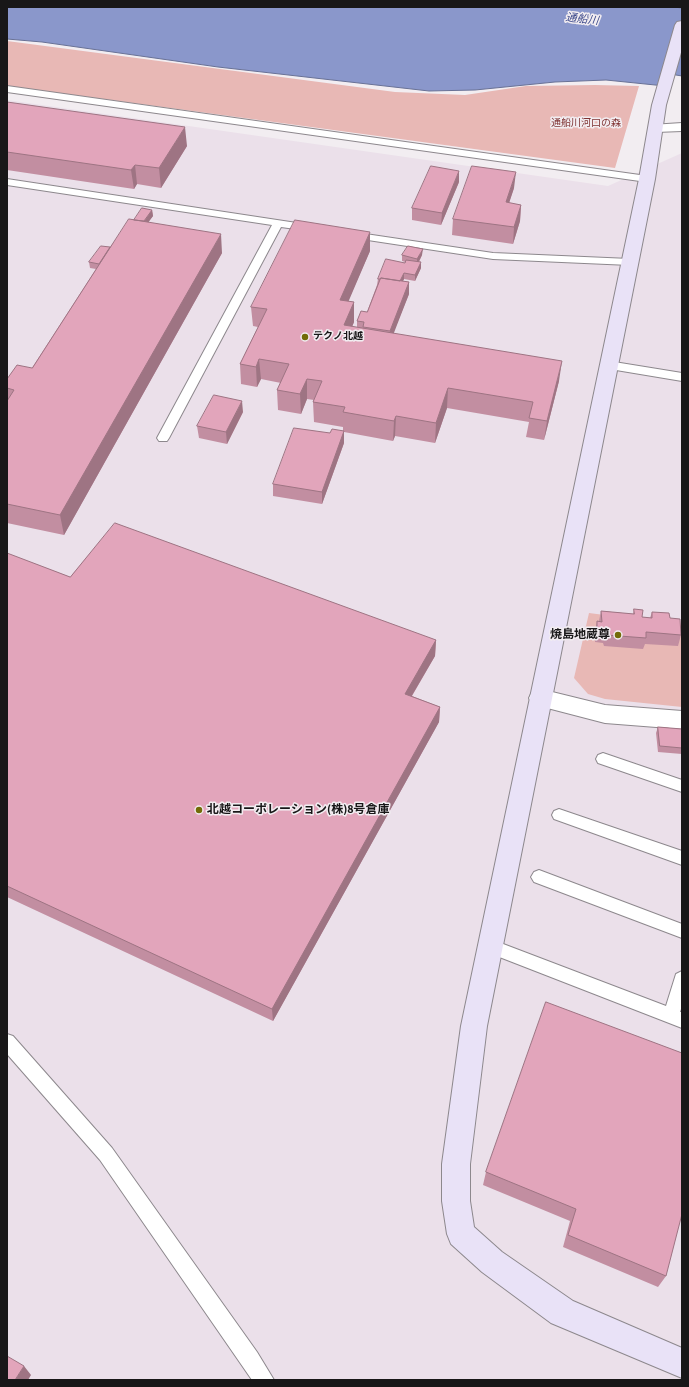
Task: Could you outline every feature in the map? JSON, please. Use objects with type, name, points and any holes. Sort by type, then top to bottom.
[{"type":"street","points":[[682,25],[660,105],[647,179],[474,1026],[456,1164],[456,1201],[461,1234],[492,1262],[562,1312],[682,1363]]},
{"type":"street","points":[[656,128],[682,127]]},
{"type":"street","points":[[540,698],[605,714],[682,720]]},
{"type":"lane","points":[[7,89],[647,179]]},
{"type":"lane","points":[[7,182],[324,230]]},
{"type":"lane","points":[[163,438],[278,223]]},
{"type":"lane","points":[[339,233],[493,256],[630,262]]},
{"type":"lane","points":[[608,365],[682,376]]},
{"type":"lane","points":[[603,758],[682,786]]},
{"type":"lane","points":[[559,815],[682,858]]},
{"type":"lane","points":[[539,877],[682,931]]},
{"type":"lane","points":[[490,946],[676,1018],[682,979]]},
{"type":"lane","points":[[7,1042],[106,1154],[264,1380]]},
{"type":"shaded area","points":[[7,100],[608,186],[682,153],[682,1380],[7,1380]]},
{"type":"green space","name":"通船川河口の森","points":[[7,41],[395,92],[465,95],[526,86],[639,86],[615,168],[7,86]]},
{"type":"green space","points":[[589,613],[682,625],[682,707],[605,699],[588,694],[574,678]]},
{"type":"water","name":"通船川","points":[[7,7],[674,7],[682,8],[682,76],[670,74],[665,86],[606,80],[555,82],[475,90],[429,91],[218,67],[42,42],[7,39]]},
{"type":"building","points":[[7,102],[185,127],[159,168],[135,165],[131,170],[7,152]]},
{"type":"building","points":[[431,166],[459,171],[442,213],[412,208]]},
{"type":"building","points":[[472,166],[516,172],[506,202],[521,205],[514,227],[453,219]]},
{"type":"building","points":[[142,208],[152,210],[144,221],[134,220]]},
{"type":"building","points":[[129,219],[221,234],[60,515],[7,504],[7,401],[14,390],[7,388],[7,379],[17,365],[32,368]]},
{"type":"building","name":"テクノ北越","points":[[295,220],[370,232],[340,300],[354,302],[344,325],[562,361],[547,421],[529,418],[533,402],[448,388],[436,423],[396,416],[394,421],[343,412],[345,407],[313,402],[322,381],[307,379],[300,394],[277,390],[289,364],[259,359],[256,367],[240,364],[267,309],[251,307]]},
{"type":"building","points":[[101,246],[110,247],[99,264],[89,262]]},
{"type":"building","points":[[408,246],[423,249],[417,259],[402,255]]},
{"type":"building","points":[[386,259],[405,263],[406,260],[421,262],[415,275],[404,273],[400,281],[381,278],[378,279]]},
{"type":"building","points":[[381,278],[409,282],[390,331],[363,327],[364,322],[357,321],[361,311],[367,312]]},
{"type":"building","points":[[214,395],[242,401],[226,432],[197,426]]},
{"type":"building","points":[[294,428],[330,433],[332,429],[344,431],[322,492],[273,484]]},
{"type":"building","name":"北越コーポレーション(株)8号倉庫","points":[[115,523],[436,640],[405,694],[440,707],[272,1009],[7,886],[7,553],[70,577]]},
{"type":"building","points":[[634,609],[643,610],[642,617],[652,618],[652,612],[669,613],[670,618],[680,619],[681,635],[646,632],[646,638],[606,635],[606,632],[597,631],[597,621],[602,622],[601,611],[634,614]]},
{"type":"building","points":[[658,727],[682,729],[682,748],[660,746]]},
{"type":"building","points":[[546,1002],[682,1053],[682,1214],[666,1276],[568,1235],[576,1209],[486,1172]]},
{"type":"building","points":[[7,1356],[24,1366],[15,1380],[7,1380]]},
{"type":"place","name":"テクノ北越","points":[[305,337]]},
{"type":"place","name":"焼島地蔵尊","points":[[618,635]]},
{"type":"place","name":"北越コーポレーション(株)8号倉庫","points":[[199,810]]}]
